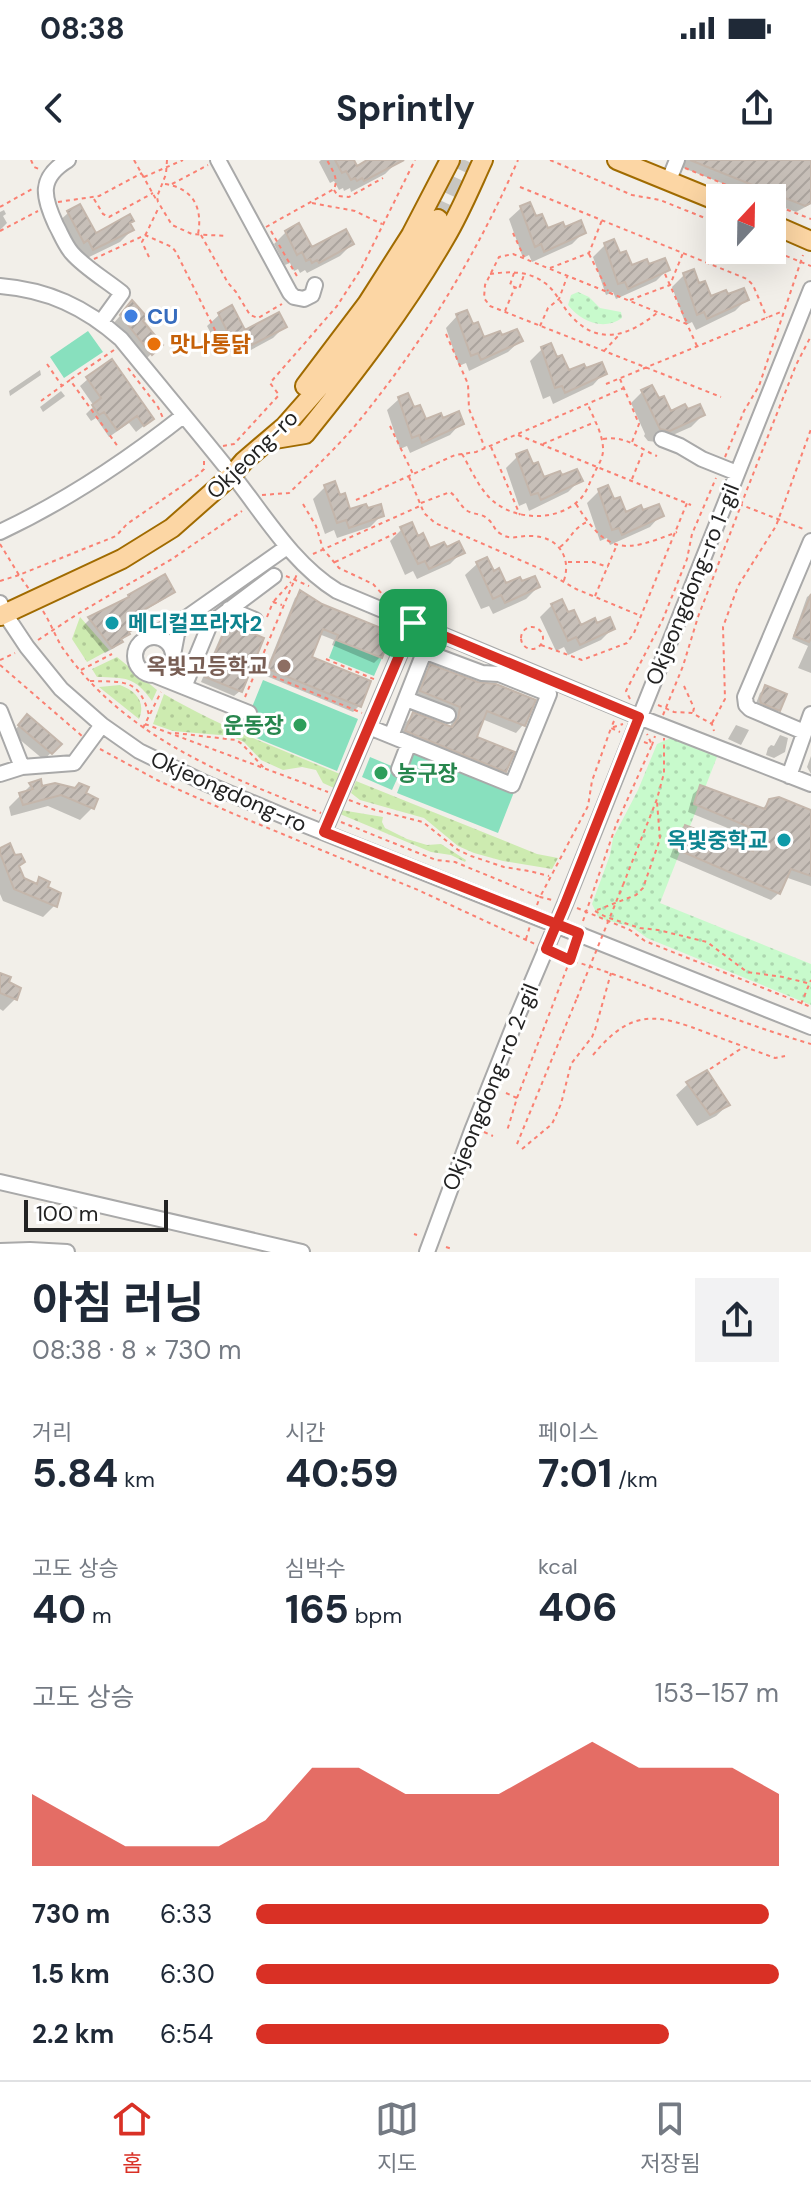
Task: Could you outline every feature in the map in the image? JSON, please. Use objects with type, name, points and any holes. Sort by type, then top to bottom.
[{"type":"main road","points":[[238,468],[268,425],[311,379],[367,304],[411,235],[450,160]]},
{"type":"main road","points":[[269,440],[305,434],[349,380],[394,318],[446,236],[483,160]]},
{"type":"main road","points":[[617,160],[673,168],[706,192]]},
{"type":"main road","points":[[435,192],[447,187],[458,188],[462,205]]},
{"type":"main road","name":"Okjeong-ro","points":[[2,611],[122,559],[172,528],[285,426],[354,347],[405,278],[438,219]]},
{"type":"main road","points":[[786,230],[811,241]]},
{"type":"street","points":[[68,160],[50,176],[45,200],[72,253],[122,293],[101,322]]},
{"type":"street","points":[[216,161],[290,293],[304,299],[312,295],[315,285]]},
{"type":"street","points":[[0,286],[29,289],[66,302],[101,322],[121,339],[183,416],[238,468],[287,547],[337,591],[639,717],[811,784]]},
{"type":"street","name":"Okjeongdong-ro 1-gil","points":[[557,924],[811,289]]},
{"type":"street","points":[[0,532],[91,484],[183,416]]},
{"type":"street","points":[[662,439],[737,473]]},
{"type":"street","points":[[245,711],[141,670],[135,659],[137,645],[186,618],[287,547]]},
{"type":"street","points":[[804,732],[750,709],[745,697],[809,550]]},
{"type":"street","points":[[184,687],[207,629],[274,576]]},
{"type":"street","points":[[229,609],[262,616]]},
{"type":"street","name":"Okjeongdong-ro","points":[[2,611],[43,669],[79,707],[139,751],[205,783],[324,832],[811,1027]]},
{"type":"street","points":[[154,675],[165,671],[172,659],[177,634],[186,618]]},
{"type":"street","points":[[324,832],[364,723],[413,623]]},
{"type":"street","points":[[145,639],[164,639],[172,649],[172,659]]},
{"type":"street","points":[[454,662],[463,643]]},
{"type":"street","points":[[364,723],[391,736],[409,752],[510,789],[549,694],[499,674],[482,673],[430,652],[424,654],[391,736]]},
{"type":"street","points":[[406,699],[448,715]]},
{"type":"street","points":[[0,711],[22,767]]},
{"type":"street","points":[[789,776],[811,714]]},
{"type":"street","points":[[0,774],[22,767],[74,763],[102,725]]},
{"type":"street","points":[[399,769],[409,752]]},
{"type":"street","name":"Okjeongdong-ro 2-gil","points":[[427,1252],[473,1128],[557,924]]},
{"type":"street","points":[[0,1182],[302,1252]]},
{"type":"street","points":[[0,1251],[67,1252]]},
{"type":"path","points":[[134,160],[172,225],[200,235],[226,236]]},
{"type":"path","points":[[149,257],[142,242],[159,204],[157,197],[167,160]]},
{"type":"path","points":[[53,203],[94,197],[183,160]]},
{"type":"path","points":[[327,160],[335,176],[334,189],[338,196],[349,197],[383,178]]},
{"type":"path","points":[[217,445],[234,444],[279,395],[270,383],[337,306],[361,269],[415,160]]},
{"type":"path","points":[[259,494],[289,493],[352,429],[370,406],[406,359],[468,263],[495,213],[518,160]]},
{"type":"path","points":[[550,160],[632,195],[660,200],[706,218]]},
{"type":"path","points":[[171,185],[216,161]]},
{"type":"path","points":[[673,168],[718,184]]},
{"type":"path","points":[[162,184],[187,193],[197,205],[201,219],[200,235],[250,315],[258,318],[286,301]]},
{"type":"path","points":[[0,207],[39,186]]},
{"type":"path","points":[[520,187],[747,279],[753,285],[767,318]]},
{"type":"path","points":[[265,228],[334,189]]},
{"type":"path","points":[[94,197],[103,214],[109,217],[153,193]]},
{"type":"path","points":[[311,202],[355,211],[383,224]]},
{"type":"path","points":[[0,231],[41,209]]},
{"type":"path","points":[[786,209],[811,219]]},
{"type":"path","points":[[602,220],[589,253],[608,292]]},
{"type":"path","points":[[513,233],[524,258]]},
{"type":"path","points":[[93,260],[145,235],[172,247],[217,334]]},
{"type":"path","points":[[687,324],[509,253],[499,257],[485,285],[484,298],[490,306],[721,397]]},
{"type":"path","points":[[549,268],[589,253]]},
{"type":"path","points":[[629,301],[670,285],[683,253]]},
{"type":"path","points":[[786,256],[811,266]]},
{"type":"path","points":[[489,274],[515,272],[543,281],[572,317],[602,334],[619,335],[641,327],[658,312]]},
{"type":"path","points":[[515,272],[510,285],[519,289],[525,274]]},
{"type":"path","points":[[665,274],[697,346]]},
{"type":"path","points":[[540,326],[548,308],[559,299],[568,276]]},
{"type":"path","points":[[504,312],[515,287]]},
{"type":"path","points":[[606,384],[785,311]]},
{"type":"path","points":[[446,334],[468,384],[469,409],[485,448]]},
{"type":"path","points":[[604,351],[619,335]]},
{"type":"path","points":[[712,724],[692,713],[666,709],[741,505],[796,365],[811,336]]},
{"type":"path","points":[[41,401],[113,348]]},
{"type":"path","points":[[122,360],[163,414],[162,422]]},
{"type":"path","points":[[47,364],[62,386]]},
{"type":"path","points":[[620,378],[639,424],[632,442]]},
{"type":"path","points":[[70,380],[122,452]]},
{"type":"path","points":[[356,500],[462,453],[476,452],[624,388]]},
{"type":"path","points":[[462,453],[485,492],[505,509],[520,515],[555,513],[576,503],[585,493],[603,450],[602,439],[587,404]]},
{"type":"path","points":[[542,444],[595,422]]},
{"type":"path","points":[[390,426],[413,474]]},
{"type":"path","points":[[718,748],[712,724],[725,699],[723,627],[738,586],[776,526],[811,429]]},
{"type":"path","points":[[517,434],[689,504],[632,638],[627,643],[582,660],[541,645]]},
{"type":"path","points":[[602,439],[613,437],[632,442],[643,451],[657,456]]},
{"type":"path","points":[[490,446],[520,515]]},
{"type":"path","points":[[631,481],[643,451]]},
{"type":"path","points":[[0,544],[19,575],[116,536],[127,524],[198,475],[204,469],[206,454]]},
{"type":"path","points":[[408,476],[429,518],[443,527],[641,616]]},
{"type":"path","points":[[310,555],[450,492],[464,508],[488,518],[494,529],[503,536],[529,535],[559,547],[568,569],[563,583]]},
{"type":"path","points":[[576,503],[600,536],[617,545],[637,546],[677,532]]},
{"type":"path","points":[[303,504],[316,526],[323,549],[334,562],[347,573],[373,584],[384,596],[402,604]]},
{"type":"path","points":[[741,505],[811,532]]},
{"type":"path","points":[[247,506],[172,559],[55,630],[65,653],[102,695],[143,728],[169,744],[213,768],[331,818],[436,860],[455,862],[540,897],[588,806],[592,781],[611,728]]},
{"type":"path","points":[[559,547],[576,528],[588,522]]},
{"type":"path","points":[[334,562],[396,533]]},
{"type":"path","points":[[595,597],[617,545]]},
{"type":"path","points":[[567,561],[593,562],[608,567]]},
{"type":"path","points":[[245,711],[256,670],[299,567]]},
{"type":"path","points":[[274,576],[281,574],[311,588]]},
{"type":"path","points":[[262,616],[294,579]]},
{"type":"path","points":[[273,602],[283,606]]},
{"type":"path","points":[[130,614],[145,639]]},
{"type":"path","points":[[530,627],[540,631],[543,637],[541,645],[534,649],[527,647],[522,642],[524,631],[530,627]]},
{"type":"path","points":[[80,670],[112,654]]},
{"type":"path","points":[[326,659],[376,680]]},
{"type":"path","points":[[256,670],[362,713],[364,723]]},
{"type":"path","points":[[89,681],[133,686],[143,698],[149,715]]},
{"type":"path","points":[[684,686],[694,708],[692,713]]},
{"type":"path","points":[[143,728],[161,691]]},
{"type":"path","points":[[673,717],[674,712]]},
{"type":"path","points":[[170,733],[236,740],[264,768]]},
{"type":"path","points":[[517,1144],[657,799],[664,773],[663,741]]},
{"type":"path","points":[[507,1131],[616,825],[652,745]]},
{"type":"path","points":[[595,912],[636,895],[643,888],[660,839],[657,799]]},
{"type":"path","points":[[587,912],[640,928],[707,942],[747,972],[810,983],[801,1004]]},
{"type":"path","points":[[595,912],[645,941],[811,1007]]},
{"type":"path","points":[[525,940],[570,960],[811,1044]]},
{"type":"path","points":[[522,1149],[552,1124],[561,1104],[571,1064],[595,1030],[611,973]]},
{"type":"path","points":[[593,1055],[618,1030],[649,1018],[671,1020],[775,1058],[785,1056]]},
{"type":"path","points":[[710,1069],[743,1047]]},
{"type":"path","points":[[506,1093],[517,1098]]},
{"type":"path","points":[[484,1132],[493,1136]]},
{"type":"path","points":[[446,1247],[452,1249]]},
{"type":"green space","points":[[578,292],[589,297],[600,308],[621,312],[622,318],[600,324],[579,316],[568,305],[571,295]]},
{"type":"green space","points":[[88,331],[103,352],[64,378],[50,357]]},
{"type":"green space","points":[[80,617],[109,650],[87,662],[72,639]]},
{"type":"green space","points":[[336,640],[382,658],[374,676],[329,658]]},
{"type":"green space","points":[[117,657],[157,690],[152,701],[129,680],[97,677],[92,669]]},
{"type":"green space","name":"운동장","points":[[263,680],[358,719],[337,771],[242,732]]},
{"type":"green space","points":[[120,685],[138,698],[141,707],[139,719],[99,687]]},
{"type":"green space","points":[[164,694],[228,727],[340,774],[334,788],[323,783],[316,770],[302,767],[283,770],[261,760],[244,742],[231,736],[173,731],[153,724]]},
{"type":"green space","points":[[671,738],[717,757],[660,903],[811,964],[811,1005],[647,938],[632,927],[599,918],[592,904],[613,838],[657,744]]},
{"type":"green space","points":[[413,752],[514,792],[498,833],[397,793]]},
{"type":"green space","name":"농구장","points":[[370,757],[401,770],[392,790],[362,777]]},
{"type":"green space","points":[[356,781],[537,854],[558,858],[552,869],[474,853],[458,846],[424,818],[360,800],[351,793]]},
{"type":"green space","points":[[341,810],[383,817],[385,828],[427,845],[441,844],[466,860],[431,852],[340,814]]},
{"type":"building","points":[[335,160],[354,160],[357,166],[367,160],[404,160],[364,181],[362,178],[357,181],[355,178],[351,180],[346,171],[342,173]]},
{"type":"building","points":[[690,160],[811,160],[811,203],[805,206],[786,198],[786,184],[750,184]]},
{"type":"building","points":[[530,202],[536,216],[542,214],[548,228],[563,222],[565,227],[581,220],[586,233],[544,252],[541,244],[535,247],[520,206]]},
{"type":"building","points":[[80,204],[96,233],[130,214],[134,230],[93,250],[88,240],[84,243],[67,211]]},
{"type":"building","points":[[299,223],[312,247],[346,229],[354,244],[319,263],[317,260],[312,263],[310,259],[306,261],[302,252],[297,255],[285,231]]},
{"type":"building","points":[[614,239],[620,253],[626,251],[632,265],[647,259],[649,264],[665,258],[670,270],[628,289],[625,282],[618,284],[604,243]]},
{"type":"building","points":[[694,269],[699,283],[705,281],[711,296],[744,288],[749,300],[707,319],[704,312],[697,315],[683,273]]},
{"type":"building","points":[[132,300],[147,317],[143,321],[163,345],[152,355],[120,315]]},
{"type":"building","points":[[232,305],[245,330],[279,312],[287,327],[252,345],[250,342],[245,345],[239,343],[235,335],[230,337],[218,313]]},
{"type":"building","points":[[467,310],[473,324],[478,322],[484,337],[517,329],[523,341],[481,360],[478,353],[471,356],[456,314]]},
{"type":"building","points":[[551,343],[557,357],[562,355],[569,370],[602,362],[607,374],[565,393],[562,386],[555,388],[541,347]]},
{"type":"building","points":[[112,359],[154,419],[144,426],[137,416],[117,430],[104,412],[99,415],[92,405],[101,398],[86,377]]},
{"type":"building","points":[[652,385],[659,398],[664,396],[671,411],[685,404],[688,409],[700,404],[705,415],[670,431],[660,429],[641,390]]},
{"type":"building","points":[[408,393],[414,407],[420,405],[426,419],[441,413],[443,418],[459,411],[464,424],[422,443],[419,435],[412,438],[398,397]]},
{"type":"building","points":[[527,450],[533,464],[538,462],[544,477],[577,469],[583,481],[541,500],[538,493],[531,495],[516,454]]},
{"type":"building","points":[[335,481],[340,495],[345,493],[350,509],[381,504],[384,516],[349,528],[346,520],[337,523],[324,485]]},
{"type":"building","points":[[608,485],[614,499],[620,497],[626,512],[641,505],[643,510],[659,504],[664,516],[622,535],[619,528],[612,530],[598,489]]},
{"type":"building","points":[[412,522],[418,536],[423,533],[430,548],[444,542],[447,547],[459,541],[465,553],[429,569],[425,561],[418,564],[400,527]]},
{"type":"building","points":[[487,557],[494,571],[499,568],[506,583],[520,577],[522,581],[535,576],[540,587],[505,603],[501,595],[493,599],[476,562]]},
{"type":"building","points":[[165,574],[175,592],[128,619],[134,629],[121,639],[123,642],[112,648],[88,617],[129,597]]},
{"type":"building","points":[[300,590],[322,604],[381,628],[379,633],[390,637],[382,658],[336,640],[338,635],[323,629],[312,657],[371,681],[361,707],[268,669]]},
{"type":"building","points":[[811,594],[811,638],[809,642],[794,636]]},
{"type":"building","points":[[562,599],[568,612],[574,610],[581,625],[595,618],[597,623],[610,617],[615,629],[580,645],[576,637],[568,641],[551,604]]},
{"type":"building","points":[[228,623],[264,638],[242,692],[205,677]]},
{"type":"building","points":[[430,664],[536,700],[525,726],[487,711],[477,737],[515,752],[506,772],[405,731],[413,712],[452,727],[458,718],[460,707],[420,691]]},
{"type":"building","points":[[765,685],[787,694],[780,711],[761,703]]},
{"type":"building","points":[[27,714],[62,744],[52,754],[18,725]]},
{"type":"building","points":[[41,779],[42,786],[55,783],[75,788],[79,783],[89,787],[86,793],[98,799],[94,809],[61,795],[23,805],[19,793],[33,789],[29,783]]},
{"type":"building","name":"옥빛중학교","points":[[700,785],[765,809],[769,799],[779,797],[811,810],[811,876],[791,869],[780,894],[676,849],[685,825],[753,851],[761,832],[694,804]]},
{"type":"building","points":[[10,843],[15,855],[21,854],[25,862],[19,866],[24,878],[37,884],[39,877],[50,882],[48,887],[61,893],[57,907],[14,889],[0,853],[0,848]]},
{"type":"building","points":[[0,973],[11,977],[9,982],[21,988],[17,1000],[0,993]]},
{"type":"building","points":[[707,1070],[730,1105],[710,1115],[686,1082]]},
{"type":"tunnel","points":[[438,219],[465,160]]},
{"type":"place","name":"CU","points":[[131,316]]},
{"type":"place","name":"맛나통닭","points":[[154,344]]},
{"type":"place","name":"메디컬프라자2","points":[[112,623]]},
{"type":"place","name":"옥빛고등학교","points":[[284,666]]},
{"type":"place","name":"운동장","points":[[300,725]]},
{"type":"place","name":"농구장","points":[[381,773]]},
{"type":"place","name":"옥빛중학교","points":[[784,840]]},
{"type":"route","points":[[413,623],[324,832],[557,924],[579,933],[570,960],[546,949],[557,924],[639,717],[413,623]]}]
